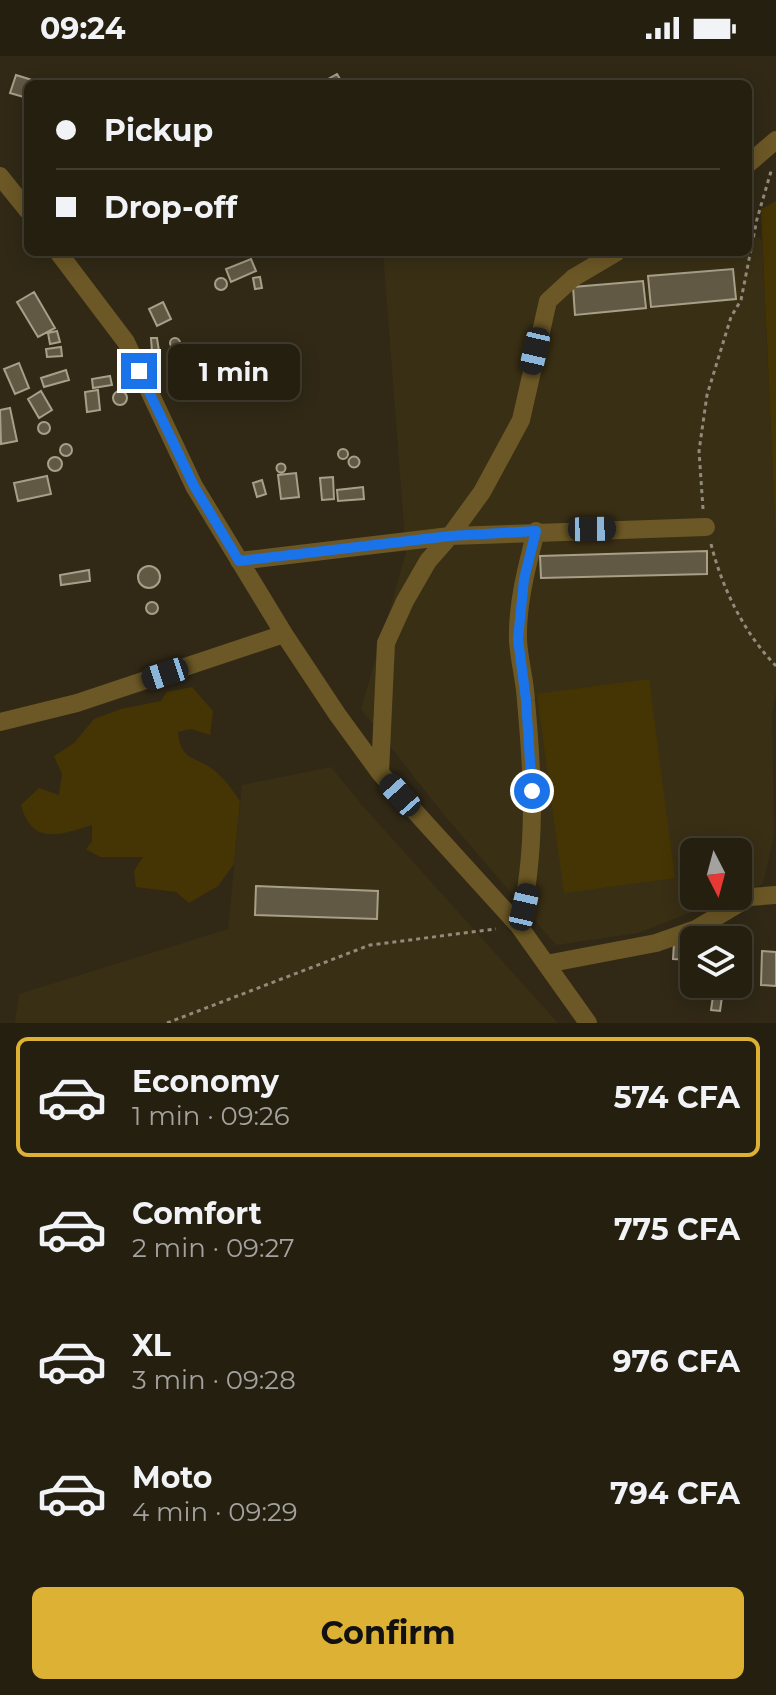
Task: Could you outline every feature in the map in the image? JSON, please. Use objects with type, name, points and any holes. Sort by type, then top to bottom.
[{"type":"street","points":[[752,161],[776,140]]},
{"type":"street","points":[[0,176],[24,206]]},
{"type":"street","points":[[61,256],[126,342],[194,486],[284,634],[380,773],[519,926],[588,1023]]},
{"type":"street","points":[[380,773],[386,643],[428,561],[482,492],[521,420],[548,301],[573,278],[610,256]]},
{"type":"street","points":[[239,561],[450,536],[706,527]]},
{"type":"street","points":[[519,926],[528,888],[534,812],[518,639],[524,579],[536,531]]},
{"type":"street","points":[[0,722],[77,703],[284,634]]},
{"type":"street","points":[[546,964],[656,943],[696,929],[750,897],[776,895]]},
{"type":"path","points":[[752,244],[773,165]]},
{"type":"path","points":[[750,256],[741,300],[731,317],[707,395],[699,451],[706,527],[722,580],[760,650],[776,666]]},
{"type":"path","points":[[167,1023],[370,945],[519,926]]},
{"type":"shaded area","points":[[776,201],[776,540],[761,209]]},
{"type":"shaded area","points":[[752,234],[762,240],[776,540],[776,692],[772,717],[774,835],[763,884],[752,888],[752,838],[680,838],[680,910],[698,910],[638,933],[556,945],[444,815],[361,709],[406,553],[383,256],[752,256]]},
{"type":"shaded area","points":[[649,679],[675,878],[564,893],[537,694]]},
{"type":"shaded area","points":[[192,687],[213,711],[210,735],[191,729],[178,732],[182,749],[219,774],[240,801],[234,864],[218,886],[189,903],[176,892],[136,887],[134,871],[143,857],[100,857],[86,849],[92,842],[92,825],[58,834],[40,832],[32,827],[21,805],[39,788],[59,795],[62,774],[54,756],[74,743],[94,719],[121,709],[161,701],[167,692]]},
{"type":"shaded area","points":[[331,767],[558,1023],[15,1023],[19,994],[228,929],[242,785]]},
{"type":"building","points":[[337,74],[341,80],[326,80]]},
{"type":"building","points":[[16,75],[32,80],[24,80],[24,97],[10,93]]},
{"type":"building","points":[[251,259],[256,271],[231,282],[226,269]]},
{"type":"building","points":[[733,269],[736,299],[651,307],[648,276]]},
{"type":"building","points":[[260,277],[262,288],[255,289],[253,278]]},
{"type":"building","points":[[221,278],[227,284],[221,290],[215,284]]},
{"type":"building","points":[[643,281],[646,308],[575,315],[573,287]]},
{"type":"building","points":[[34,292],[55,328],[38,337],[17,302]]},
{"type":"building","points":[[163,302],[171,319],[157,326],[149,309]]},
{"type":"building","points":[[57,331],[60,342],[50,344],[48,333]]},
{"type":"building","points":[[151,338],[157,338],[159,351],[152,352]]},
{"type":"building","points":[[175,338],[180,343],[175,348],[170,343]]},
{"type":"building","points":[[61,347],[62,356],[47,357],[46,349]]},
{"type":"building","points":[[263,348],[269,350],[269,362],[263,364],[257,362],[255,356],[257,350]]},
{"type":"building","points":[[19,363],[29,388],[15,394],[4,369]]},
{"type":"building","points":[[66,370],[69,380],[44,387],[41,378]]},
{"type":"building","points":[[110,376],[112,385],[93,388],[92,379]]},
{"type":"building","points":[[271,378],[272,390],[246,392],[244,380]]},
{"type":"building","points":[[98,390],[100,410],[87,412],[85,392]]},
{"type":"building","points":[[41,391],[52,410],[39,418],[28,399]]},
{"type":"building","points":[[120,391],[127,398],[120,405],[113,398]]},
{"type":"building","points":[[10,408],[17,441],[1,444],[0,410]]},
{"type":"building","points":[[44,422],[50,428],[44,434],[38,428]]},
{"type":"building","points":[[66,444],[72,450],[66,456],[60,450]]},
{"type":"building","points":[[343,449],[348,454],[343,459],[338,454]]},
{"type":"building","points":[[55,457],[62,464],[55,471],[48,464]]},
{"type":"building","points":[[354,457],[359,462],[354,467],[349,462]]},
{"type":"building","points":[[281,463],[286,468],[281,473],[276,468]]},
{"type":"building","points":[[296,473],[299,497],[281,499],[278,475]]},
{"type":"building","points":[[47,476],[51,494],[18,501],[14,483]]},
{"type":"building","points":[[333,477],[334,499],[322,500],[320,478]]},
{"type":"building","points":[[262,480],[266,494],[257,497],[253,483]]},
{"type":"building","points":[[363,487],[364,499],[338,501],[337,490]]},
{"type":"building","points":[[707,551],[707,574],[541,578],[540,556]]},
{"type":"building","points":[[149,566],[157,569],[160,577],[157,585],[149,588],[141,585],[138,577],[141,569]]},
{"type":"building","points":[[89,570],[90,581],[61,585],[60,575]]},
{"type":"building","points":[[152,602],[158,608],[152,614],[146,608]]},
{"type":"building","points":[[256,886],[378,891],[377,919],[255,915]]},
{"type":"building","points":[[674,943],[680,943],[680,959],[673,959]]},
{"type":"building","points":[[762,951],[776,952],[776,986],[761,985]]},
{"type":"building","points":[[713,998],[722,998],[720,1011],[711,1010]]},
{"type":"route","points":[[139,371],[194,486],[239,561],[450,536],[536,531],[524,579],[518,639],[532,791]]}]
